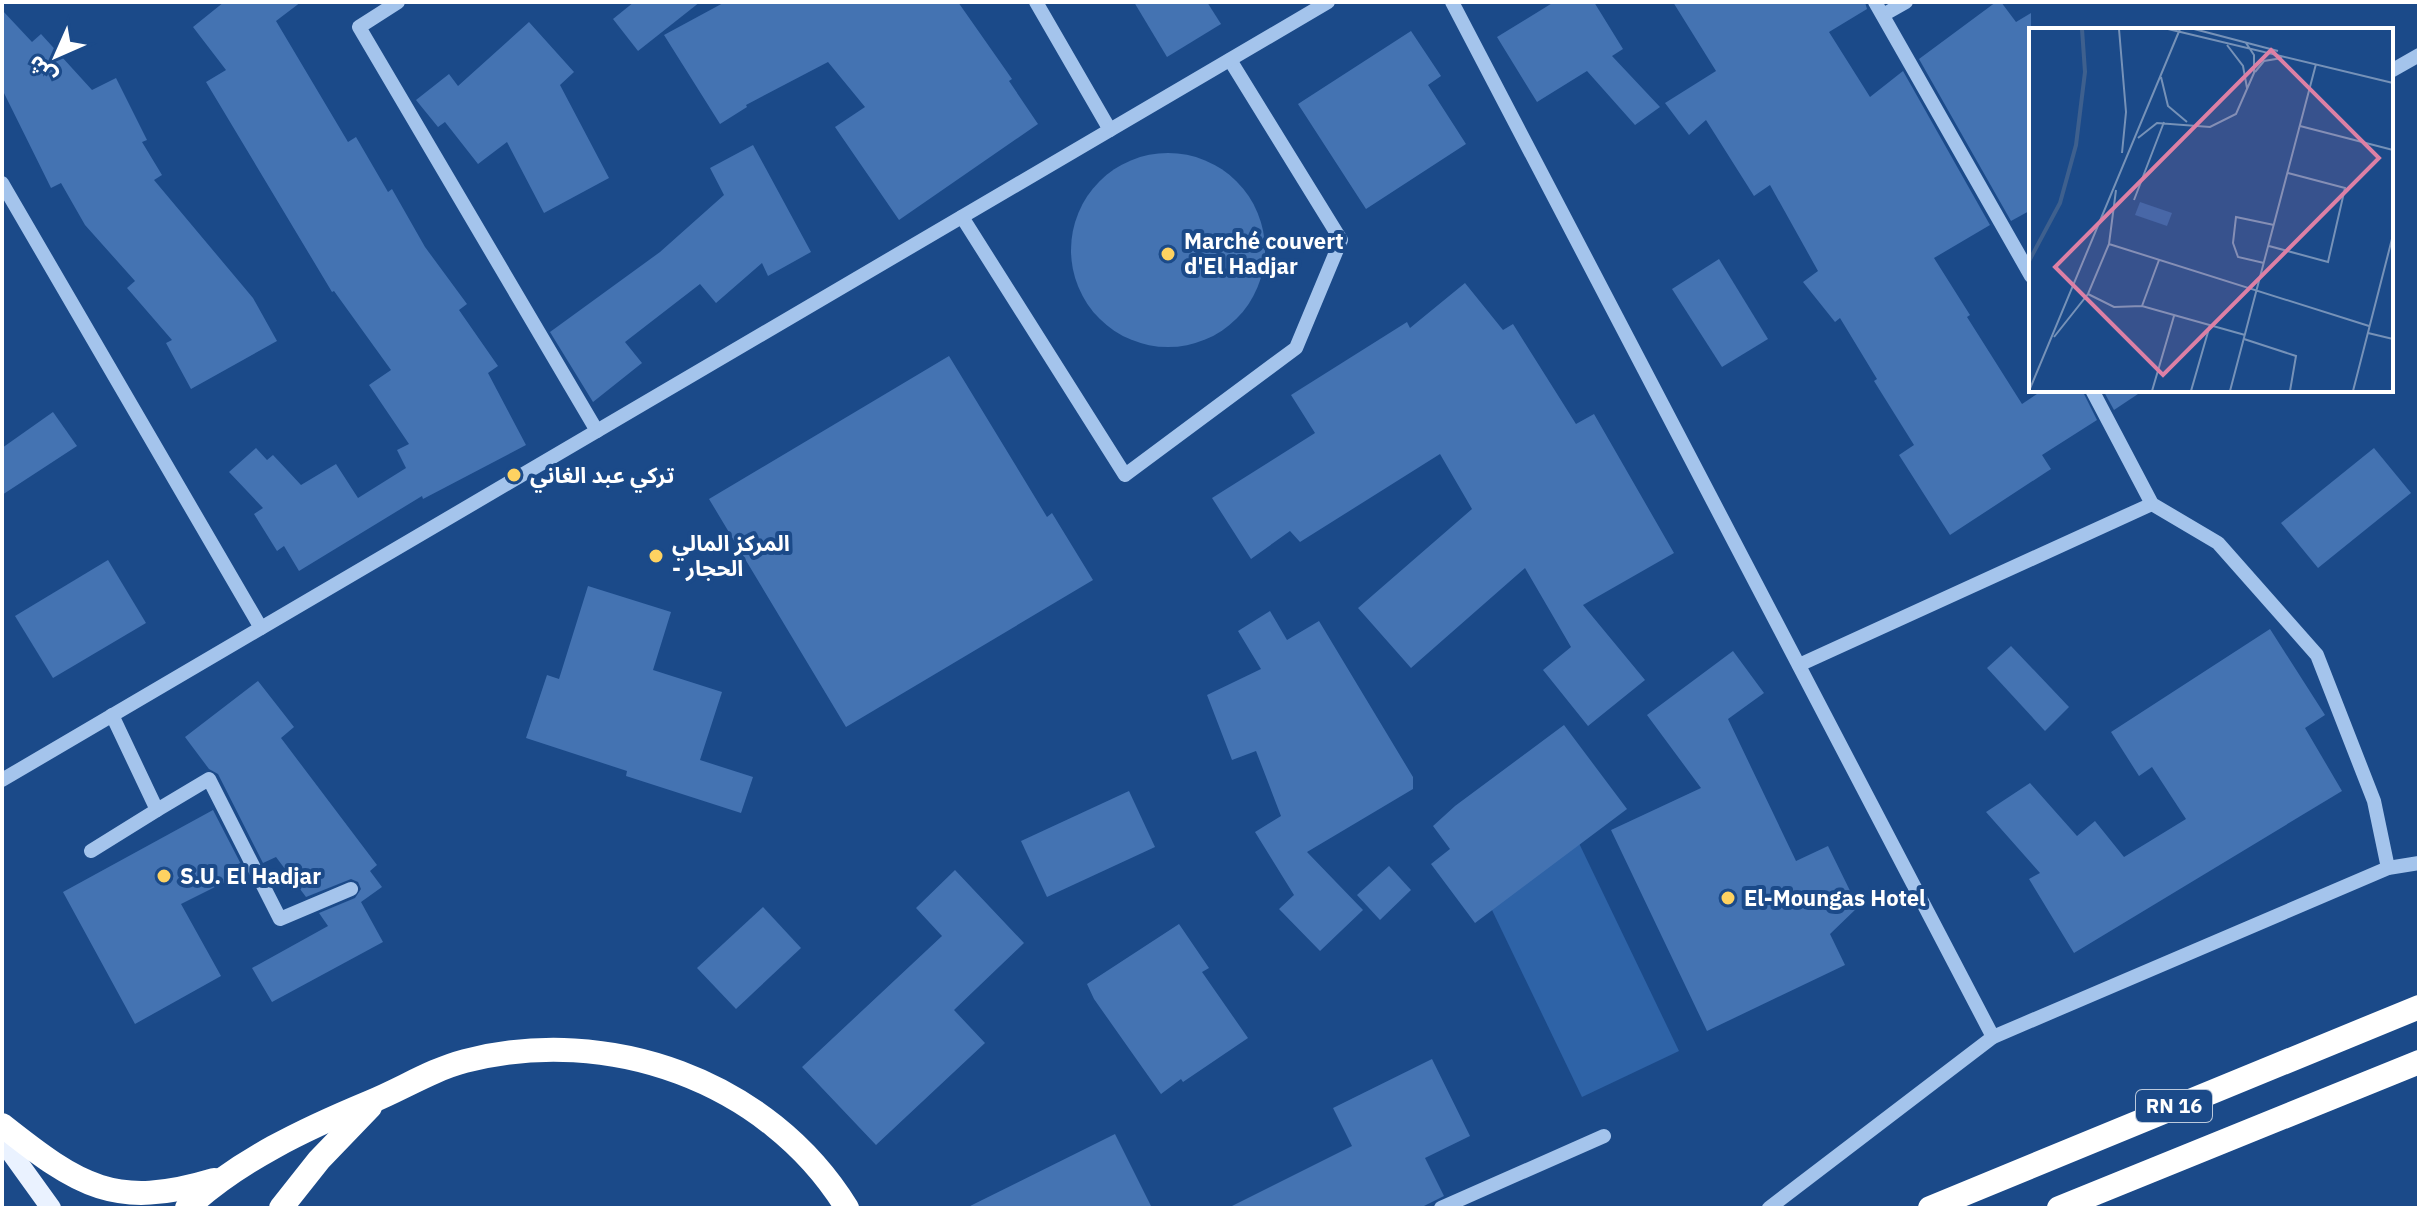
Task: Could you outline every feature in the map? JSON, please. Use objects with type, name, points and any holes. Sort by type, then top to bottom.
[{"type":"highway","name":"RN 16","points":[[1930,1208],[2419,1007]]},
{"type":"highway","points":[[187,1208],[224,1177],[290,1139],[418,1078],[463,1061],[508,1052],[571,1049],[648,1061],[692,1076],[734,1098],[773,1125],[807,1157],[847,1208]]},
{"type":"highway","name":"RN 16","points":[[2059,1208],[2419,1062]]},
{"type":"highway","points":[[281,1208],[319,1160],[377,1099]]},
{"type":"highway","points":[[2,1125],[70,1175],[102,1188],[158,1194],[224,1177]]},
{"type":"main road","points":[[2,1140],[51,1208]]},
{"type":"street","points":[[398,2],[359,27],[597,431]]},
{"type":"street","points":[[1036,2],[1110,130]]},
{"type":"street","points":[[2,780],[1328,2]]},
{"type":"street","points":[[1452,2],[1993,1037]]},
{"type":"street","points":[[1906,2],[1879,8],[2029,271]]},
{"type":"street","points":[[2393,70],[2419,55]]},
{"type":"street","points":[[962,217],[1125,475],[1296,348],[1341,240],[1230,60]]},
{"type":"street","points":[[2,183],[261,628]]},
{"type":"street","points":[[2093,392],[2152,504],[2218,543],[2317,655],[2374,801],[2388,868]]},
{"type":"street","points":[[1799,665],[2152,504]]},
{"type":"street","points":[[112,715],[157,810]]},
{"type":"street","points":[[91,851],[209,779],[280,919],[351,889]]},
{"type":"street","points":[[1769,1208],[1993,1037],[2388,868],[2419,863]]},
{"type":"street","points":[[1441,1208],[1604,1136]]},
{"type":"shaded area","points":[[1563,810],[1679,1051],[1582,1097],[1466,856]]},
{"type":"building","points":[[224,2],[301,2],[276,21],[348,142],[356,137],[388,192],[392,189],[425,247],[467,304],[459,310],[498,366],[488,373],[526,445],[423,499],[422,496],[299,571],[284,546],[277,551],[254,514],[263,508],[229,472],[256,448],[267,460],[273,455],[301,485],[336,464],[358,498],[406,468],[397,450],[409,444],[369,385],[391,370],[332,292],[206,82],[226,70],[193,27]]},
{"type":"building","points":[[634,2],[700,2],[638,51],[613,19]]},
{"type":"building","points":[[725,2],[958,2],[1012,79],[1009,81],[1038,124],[899,220],[835,127],[865,107],[828,62],[746,105],[720,124],[664,35]]},
{"type":"building","points":[[1134,2],[1207,2],[1221,24],[1167,57]]},
{"type":"building","points":[[1554,2],[1594,2],[1623,49],[1612,56],[1660,107],[1635,125],[1587,71],[1537,102],[1497,37]]},
{"type":"building","points":[[1673,2],[1865,2],[1867,9],[1829,32],[1870,97],[1903,71],[1990,225],[1934,258],[2022,404],[2040,392],[2083,392],[2097,420],[2042,455],[2051,469],[1950,535],[1899,455],[1914,445],[1874,381],[1877,379],[1840,318],[1835,322],[1803,282],[1818,271],[1770,185],[1754,196],[1706,120],[1689,135],[1665,103],[1716,71]]},
{"type":"building","points":[[1996,2],[2001,2],[2016,22],[2031,13],[2029,211],[2011,221],[1919,59]]},
{"type":"building","points":[[2,10],[32,42],[41,34],[92,90],[116,78],[147,140],[142,142],[162,175],[154,180],[253,298],[277,341],[191,389],[166,343],[172,340],[127,288],[135,281],[85,225],[61,183],[51,188],[2,89]]},
{"type":"building","points":[[529,22],[574,72],[560,85],[609,178],[544,213],[507,142],[478,164],[445,122],[438,127],[416,100],[449,74],[458,86]]},
{"type":"building","points":[[1411,31],[1441,76],[1428,85],[1466,144],[1366,209],[1298,104]]},
{"type":"building","points":[[753,145],[811,252],[768,276],[762,263],[716,303],[700,284],[625,342],[642,363],[593,402],[550,332],[660,252],[724,195],[710,168]]},
{"type":"building","name":"Marché couvert d'El Hadjar","points":[[1168,153],[1205,161],[1236,182],[1257,213],[1265,250],[1257,287],[1236,318],[1205,339],[1168,347],[1131,339],[1100,318],[1079,287],[1071,250],[1079,213],[1100,182],[1131,161]]},
{"type":"building","points":[[1719,259],[1768,339],[1722,367],[1672,289]]},
{"type":"building","points":[[1465,283],[1503,330],[1513,324],[1576,424],[1594,414],[1674,553],[1583,605],[1645,680],[1588,726],[1543,670],[1571,647],[1525,568],[1411,668],[1358,608],[1472,509],[1440,454],[1300,542],[1290,531],[1251,559],[1212,498],[1315,433],[1291,395],[1407,322],[1410,328]]},
{"type":"building","points":[[949,356],[1047,517],[1052,513],[1093,580],[846,727],[709,499]]},
{"type":"building","points":[[2104,392],[2141,392],[2114,410]]},
{"type":"building","points":[[53,412],[77,446],[2,495],[2,448]]},
{"type":"building","points":[[2374,448],[2411,493],[2318,568],[2281,523]]},
{"type":"building","points":[[108,560],[146,623],[53,678],[15,616]]},
{"type":"building","points":[[588,586],[671,612],[653,670],[722,692],[700,760],[753,777],[741,813],[626,776],[627,771],[526,738],[547,675],[559,679]]},
{"type":"building","points":[[1270,611],[1287,640],[1319,621],[1413,777],[1413,789],[1307,852],[1363,910],[1320,951],[1279,909],[1294,895],[1255,832],[1281,816],[1256,751],[1232,760],[1207,695],[1261,669],[1238,631]]},
{"type":"building","points":[[2270,629],[2325,715],[2305,728],[2342,791],[2074,953],[2029,879],[2040,873],[1986,812],[2030,783],[2077,836],[2095,821],[2124,857],[2186,819],[2152,767],[2139,776],[2111,732]]},
{"type":"building","points":[[2011,646],[2069,707],[2045,731],[1987,668]]},
{"type":"building","name":"El-Moungas Hotel","points":[[1733,651],[1764,693],[1728,719],[1796,861],[1828,846],[1858,907],[1830,934],[1845,965],[1707,1031],[1611,830],[1701,788],[1647,715]]},
{"type":"building","points":[[258,681],[294,727],[281,738],[377,865],[370,871],[382,887],[361,902],[383,942],[272,1002],[252,968],[328,926],[319,913],[355,898],[361,889],[358,882],[351,879],[306,897],[276,857],[263,863],[218,774],[209,769],[185,737]]},
{"type":"building","points":[[1564,725],[1627,809],[1475,923],[1431,864],[1450,849],[1433,826],[1455,806]]},
{"type":"building","points":[[1129,791],[1155,847],[1047,897],[1021,841]]},
{"type":"building","points":[[213,810],[245,872],[181,904],[221,976],[135,1024],[63,892]]},
{"type":"building","points":[[1389,866],[1411,890],[1380,920],[1357,895]]},
{"type":"building","points":[[955,870],[1024,943],[954,1010],[985,1043],[876,1145],[802,1067],[942,936],[916,908]]},
{"type":"building","points":[[763,907],[801,948],[736,1009],[697,968]]},
{"type":"building","points":[[1179,924],[1209,968],[1202,972],[1248,1038],[1161,1094],[1094,999],[1087,984]]},
{"type":"building","points":[[1432,1059],[1470,1136],[1425,1158],[1444,1196],[1420,1208],[1228,1208],[1352,1146],[1333,1108]]},
{"type":"building","points":[[1115,1134],[1152,1208],[966,1208]]},
{"type":"place","name":"Marché couvert d'El Hadjar","points":[[1168,254]]},
{"type":"place","name":"تركي عبد الغاني","points":[[514,475]]},
{"type":"place","name":"المركز المالي - الحجار","points":[[656,556]]},
{"type":"place","name":"S.U. El Hadjar","points":[[164,876]]},
{"type":"place","name":"El-Moungas Hotel","points":[[1728,898]]}]
